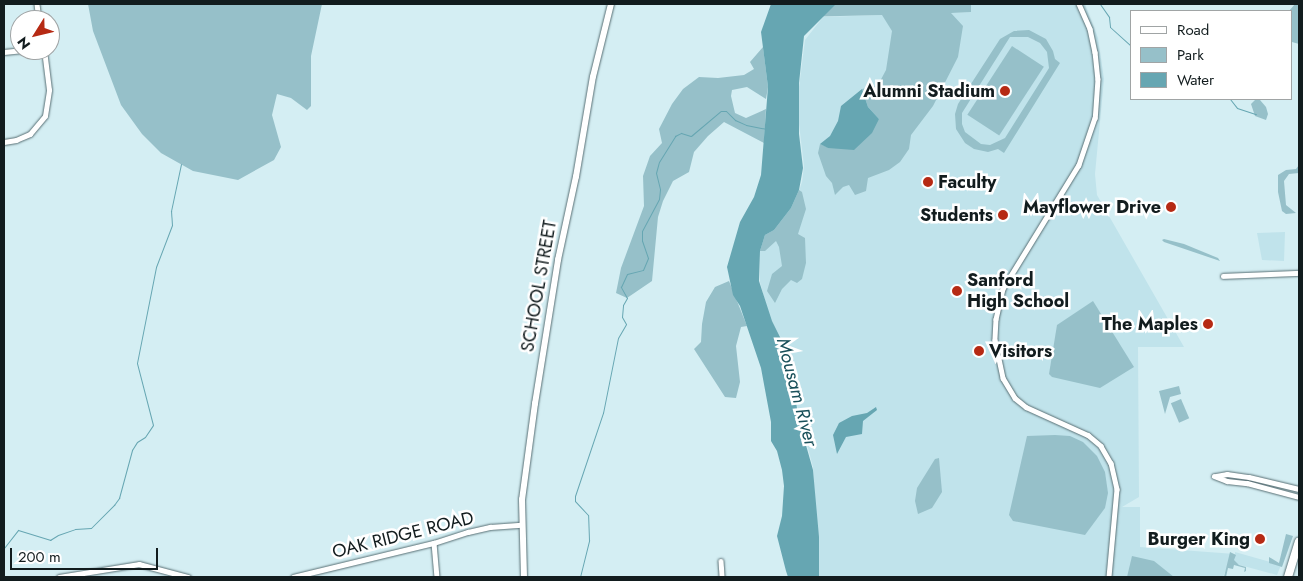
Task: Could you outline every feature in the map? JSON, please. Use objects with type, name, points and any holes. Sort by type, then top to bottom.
[{"type":"highway","points":[[1288,577],[1299,542]]},
{"type":"street","name":"SCHOOL STREET","points":[[524,577],[521,525],[524,474],[558,260],[576,177],[593,77],[611,4]]},
{"type":"street","points":[[1079,4],[1090,29],[1095,52],[1098,79],[1095,118],[1079,164],[1003,290],[996,319],[995,340],[1003,378],[1015,398],[1026,407],[1088,435],[1100,446],[1111,463],[1117,489],[1109,577]]},
{"type":"street","points":[[4,142],[16,140],[30,134],[45,115],[49,89],[45,60]]},
{"type":"street","points":[[1223,276],[1299,273]]},
{"type":"street","points":[[1299,489],[1249,476],[1228,474],[1214,476],[1227,481],[1247,483],[1299,497]]},
{"type":"street","name":"OAK RIDGE ROAD","points":[[293,577],[434,543],[490,527],[521,525]]},
{"type":"street","points":[[434,543],[437,577]]},
{"type":"street","points":[[721,561],[722,577]]},
{"type":"street","points":[[59,577],[139,564],[188,577]]},
{"type":"shaded area","name":"Sanford High School","points":[[971,4],[1085,4],[1098,38],[1104,79],[1095,174],[1097,195],[1184,347],[1138,347],[1139,497],[1122,507],[1140,507],[1140,547],[1235,554],[1235,552],[1281,565],[1277,575],[1229,562],[1223,577],[819,577],[813,467],[798,411],[787,349],[769,316],[760,282],[760,252],[763,239],[799,191],[802,182],[804,166],[799,124],[799,87],[805,40],[823,17],[971,12]]},
{"type":"shaded area","points":[[1285,232],[1284,261],[1262,260],[1257,233]]},
{"type":"green space","points":[[88,4],[322,4],[311,56],[311,106],[307,110],[291,98],[277,94],[272,115],[281,147],[274,160],[238,180],[193,171],[161,153],[142,134],[121,105],[93,31]]},
{"type":"green space","points":[[819,4],[971,4],[971,12],[951,13],[963,26],[958,57],[933,106],[911,135],[909,149],[900,162],[889,170],[868,178],[866,191],[855,195],[849,185],[843,187],[835,195],[832,183],[826,176],[818,153],[820,144],[829,148],[879,119],[868,107],[862,89],[878,85],[886,70],[892,31],[882,15],[798,17]]},
{"type":"green space","points":[[1295,4],[1299,4],[1299,44],[1293,42],[1293,10],[1290,10]]},
{"type":"green space","points":[[1029,30],[1046,39],[1055,59],[1060,63],[1004,153],[998,149],[988,152],[974,149],[965,143],[956,129],[955,114],[958,104],[1000,39],[1014,31]],"holes":[[[1010,37],[1028,37],[1040,43],[1047,52],[1049,68],[1005,138],[990,145],[981,144],[965,132],[962,124],[962,113]]]},
{"type":"green space","name":"Alumni Stadium","points":[[1012,46],[1044,67],[999,135],[967,115]]},
{"type":"green space","points":[[763,47],[768,87],[766,99],[747,87],[732,90],[731,96],[735,113],[746,118],[766,109],[764,143],[724,122],[708,136],[694,152],[689,172],[673,181],[663,201],[658,217],[652,281],[627,298],[616,293],[621,268],[644,206],[643,176],[650,156],[662,143],[659,129],[672,104],[683,89],[699,77],[718,78],[744,75],[754,69],[750,62]]},
{"type":"green space","points":[[1255,100],[1260,100],[1266,107],[1268,114],[1266,120],[1255,116],[1251,104]]},
{"type":"green space","points":[[1299,165],[1299,173],[1289,174],[1284,181],[1286,205],[1296,213],[1286,214],[1282,211],[1278,192],[1278,175],[1286,170],[1296,169]]},
{"type":"green space","points":[[799,190],[802,192],[806,209],[798,234],[805,238],[806,263],[802,279],[797,283],[791,280],[782,289],[775,303],[767,291],[772,274],[782,266],[779,247],[776,241],[765,251],[760,251],[765,235],[774,230],[791,208]]},
{"type":"green space","points":[[1162,240],[1184,244],[1218,258],[1220,261],[1164,242]]},
{"type":"green space","points":[[729,281],[747,326],[741,327],[736,346],[740,382],[736,398],[725,397],[694,349],[701,342],[706,302],[715,287]]},
{"type":"green space","points":[[1093,301],[1134,367],[1100,388],[1052,377],[1049,374],[1057,325]]},
{"type":"green space","points":[[1179,386],[1181,394],[1170,397],[1165,414],[1159,391]]},
{"type":"green space","points":[[1181,399],[1189,418],[1179,423],[1171,403]]},
{"type":"green space","points":[[1027,436],[1070,436],[1083,442],[1097,456],[1105,472],[1108,493],[1105,508],[1085,535],[1013,521],[1009,515]]},
{"type":"green space","points":[[939,458],[942,492],[932,508],[918,514],[915,501],[917,488],[935,459]]},
{"type":"green space","points":[[1286,534],[1293,536],[1282,567],[1269,563],[1269,557],[1279,563]]},
{"type":"green space","points":[[1230,552],[1236,555],[1234,560],[1239,565],[1246,567],[1246,571],[1244,572],[1245,568],[1234,565],[1233,569],[1228,568],[1226,577],[1224,577]]},
{"type":"green space","points":[[1132,556],[1154,561],[1174,577],[1127,577]]},
{"type":"water","points":[[771,4],[836,4],[804,36],[799,83],[799,134],[803,168],[799,190],[791,208],[774,230],[765,235],[760,251],[759,281],[772,321],[791,359],[798,417],[813,470],[819,537],[819,577],[788,577],[786,571],[777,536],[782,516],[784,486],[782,470],[777,451],[771,441],[771,422],[761,368],[740,306],[733,295],[727,267],[740,222],[754,197],[761,175],[768,87],[761,32]]},
{"type":"water","points":[[862,89],[868,107],[879,119],[872,133],[854,150],[828,148],[820,144],[830,136],[838,121],[841,106]]},
{"type":"water","points":[[876,407],[877,410],[863,421],[862,434],[846,437],[837,454],[833,435],[839,423],[852,416],[867,413]]},
{"type":"waterway","points":[[1100,4],[1109,17],[1110,27],[1130,45]]},
{"type":"waterway","points":[[1231,100],[1237,108],[1256,114]]},
{"type":"waterway","points":[[580,577],[589,540],[588,515],[575,501],[575,496],[603,413],[618,338],[626,324],[622,317],[623,305],[627,298],[621,287],[627,274],[643,270],[648,258],[642,241],[642,231],[659,199],[660,189],[656,173],[659,162],[675,136],[681,133],[691,136],[721,111],[726,111],[735,120],[746,125],[766,129]]},
{"type":"waterway","points":[[4,548],[18,530],[50,540],[75,529],[91,528],[119,498],[132,450],[137,442],[145,437],[153,425],[137,363],[156,267],[172,225],[171,211],[181,164]]},
{"type":"place","name":"Alumni Stadium","points":[[1005,91]]},
{"type":"place","name":"Faculty","points":[[928,182]]},
{"type":"place","name":"Mayflower Drive","points":[[1171,207]]},
{"type":"place","name":"Students","points":[[1003,215]]},
{"type":"place","name":"Sanford High School","points":[[957,291]]},
{"type":"place","name":"The Maples","points":[[1208,324]]},
{"type":"place","name":"Visitors","points":[[979,351]]},
{"type":"place","name":"Burger King","points":[[1260,539]]},
{"type":"water label","name":"Mousam River","points":[[797,392]]}]
